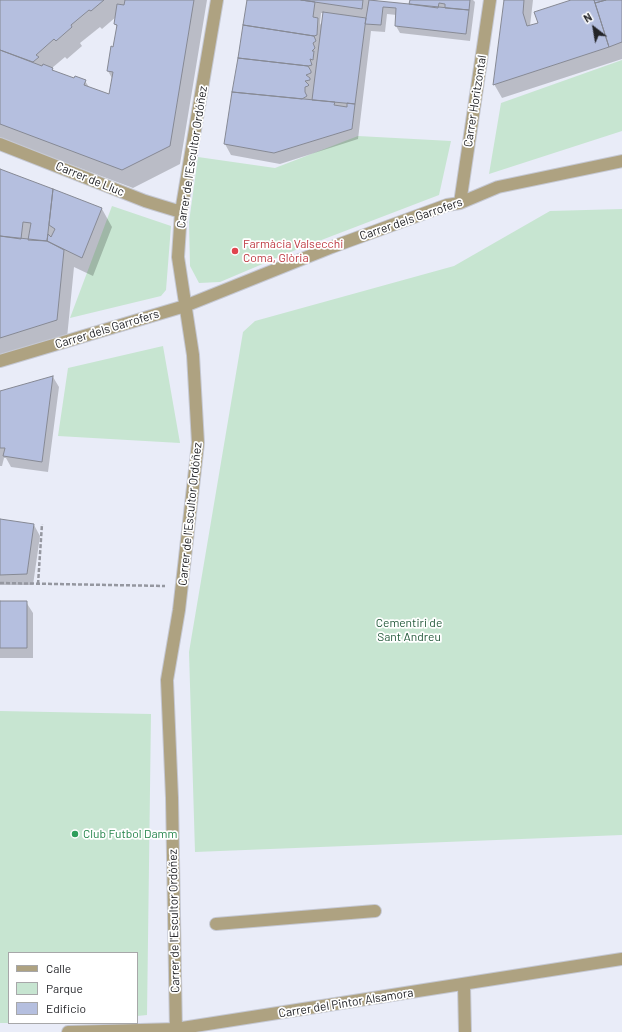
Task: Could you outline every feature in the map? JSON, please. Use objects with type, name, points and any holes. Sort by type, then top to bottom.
[{"type":"street","name":"Carrer de l'Escultor Ordóñez","points":[[176,1030],[172,806],[167,680],[179,610],[198,443],[193,355],[178,257],[181,212],[217,0]]},
{"type":"street","name":"Carrer Horitzontal","points":[[460,203],[490,0]]},
{"type":"street","name":"Carrer de Lluc","points":[[0,144],[145,201],[181,212]]},
{"type":"street","name":"Carrer dels Garrofers","points":[[0,361],[185,306],[332,247],[447,205],[460,203],[498,187],[620,164]]},
{"type":"street","points":[[216,924],[374,911]]},
{"type":"street","name":"Carrer del Pintor Alsamora","points":[[68,1032],[176,1030],[622,960]]},
{"type":"street","points":[[464,985],[465,1032]]},
{"type":"path","points":[[38,584],[42,524]]},
{"type":"path","points":[[0,583],[168,586]]},
{"type":"green space","points":[[622,60],[622,131],[489,174],[501,103]]},
{"type":"green space","points":[[358,136],[451,141],[439,195],[298,249],[220,282],[199,283],[190,266],[189,222],[198,157],[275,168]]},
{"type":"green space","points":[[112,206],[171,226],[166,290],[161,296],[70,318]]},
{"type":"green space","name":"Cementiri de Sant Andreu","points":[[622,209],[622,835],[195,852],[189,652],[243,332],[255,321],[454,266],[550,211]]},
{"type":"green space","points":[[163,346],[180,443],[58,436],[68,368]]},
{"type":"green space","name":"Club Futbol Damm","points":[[0,711],[151,714],[147,1015],[138,1016],[138,952],[8,952],[8,1023],[0,1023]]},
{"type":"building","points":[[0,0],[104,0],[71,25],[72,27],[56,41],[54,39],[36,55],[39,57],[33,62],[0,50]]},
{"type":"building","points":[[125,0],[194,0],[170,146],[122,170],[0,124],[0,50],[42,66],[43,64],[53,68],[52,70],[74,78],[75,76],[86,80],[84,85],[109,94],[113,72],[107,71],[111,46],[113,47],[117,25],[114,24],[117,4],[124,5]]},
{"type":"building","points":[[247,0],[301,0],[315,2],[313,17],[318,18],[317,35],[314,36],[243,25]]},
{"type":"building","points":[[301,0],[363,0],[362,9]]},
{"type":"building","points":[[369,0],[469,10],[466,34],[395,26],[396,8],[383,7],[381,25],[365,24]]},
{"type":"building","points":[[410,0],[470,0],[469,10],[445,8],[445,4],[439,3],[438,8],[409,4]]},
{"type":"building","points":[[504,0],[524,0],[523,13],[527,26],[538,23],[534,12],[571,0],[594,0],[609,47],[493,85]]},
{"type":"building","points":[[594,0],[606,0],[595,3]]},
{"type":"building","points":[[606,0],[622,0],[622,42],[609,47],[595,3]]},
{"type":"building","points":[[323,12],[366,18],[355,104],[312,100]]},
{"type":"building","points":[[243,25],[314,36],[316,41],[313,43],[315,48],[312,51],[314,51],[313,60],[310,59],[312,65],[308,66],[238,58]]},
{"type":"building","points":[[238,58],[308,66],[311,73],[306,75],[310,78],[310,80],[305,81],[309,85],[305,87],[307,96],[302,99],[232,92]]},
{"type":"building","points":[[232,92],[335,102],[334,105],[347,107],[347,103],[355,104],[352,129],[274,153],[224,144]]},
{"type":"building","points":[[0,169],[53,189],[47,241],[28,240],[31,223],[23,222],[21,239],[0,236]]},
{"type":"building","points":[[53,189],[102,208],[82,258],[47,241],[48,234],[51,237],[55,229],[49,225]]},
{"type":"building","points":[[0,236],[47,241],[64,250],[57,320],[0,338]]},
{"type":"building","points":[[53,376],[42,462],[3,456],[5,448],[0,448],[0,391]]},
{"type":"building","points":[[0,519],[34,524],[27,574],[0,575]]},
{"type":"building","points":[[0,601],[27,601],[27,648],[0,648]]},
{"type":"place","name":"Farmàcia Valsecchi Coma, Glòria","points":[[235,251]]},
{"type":"place","name":"Club Futbol Damm","points":[[75,834]]}]
